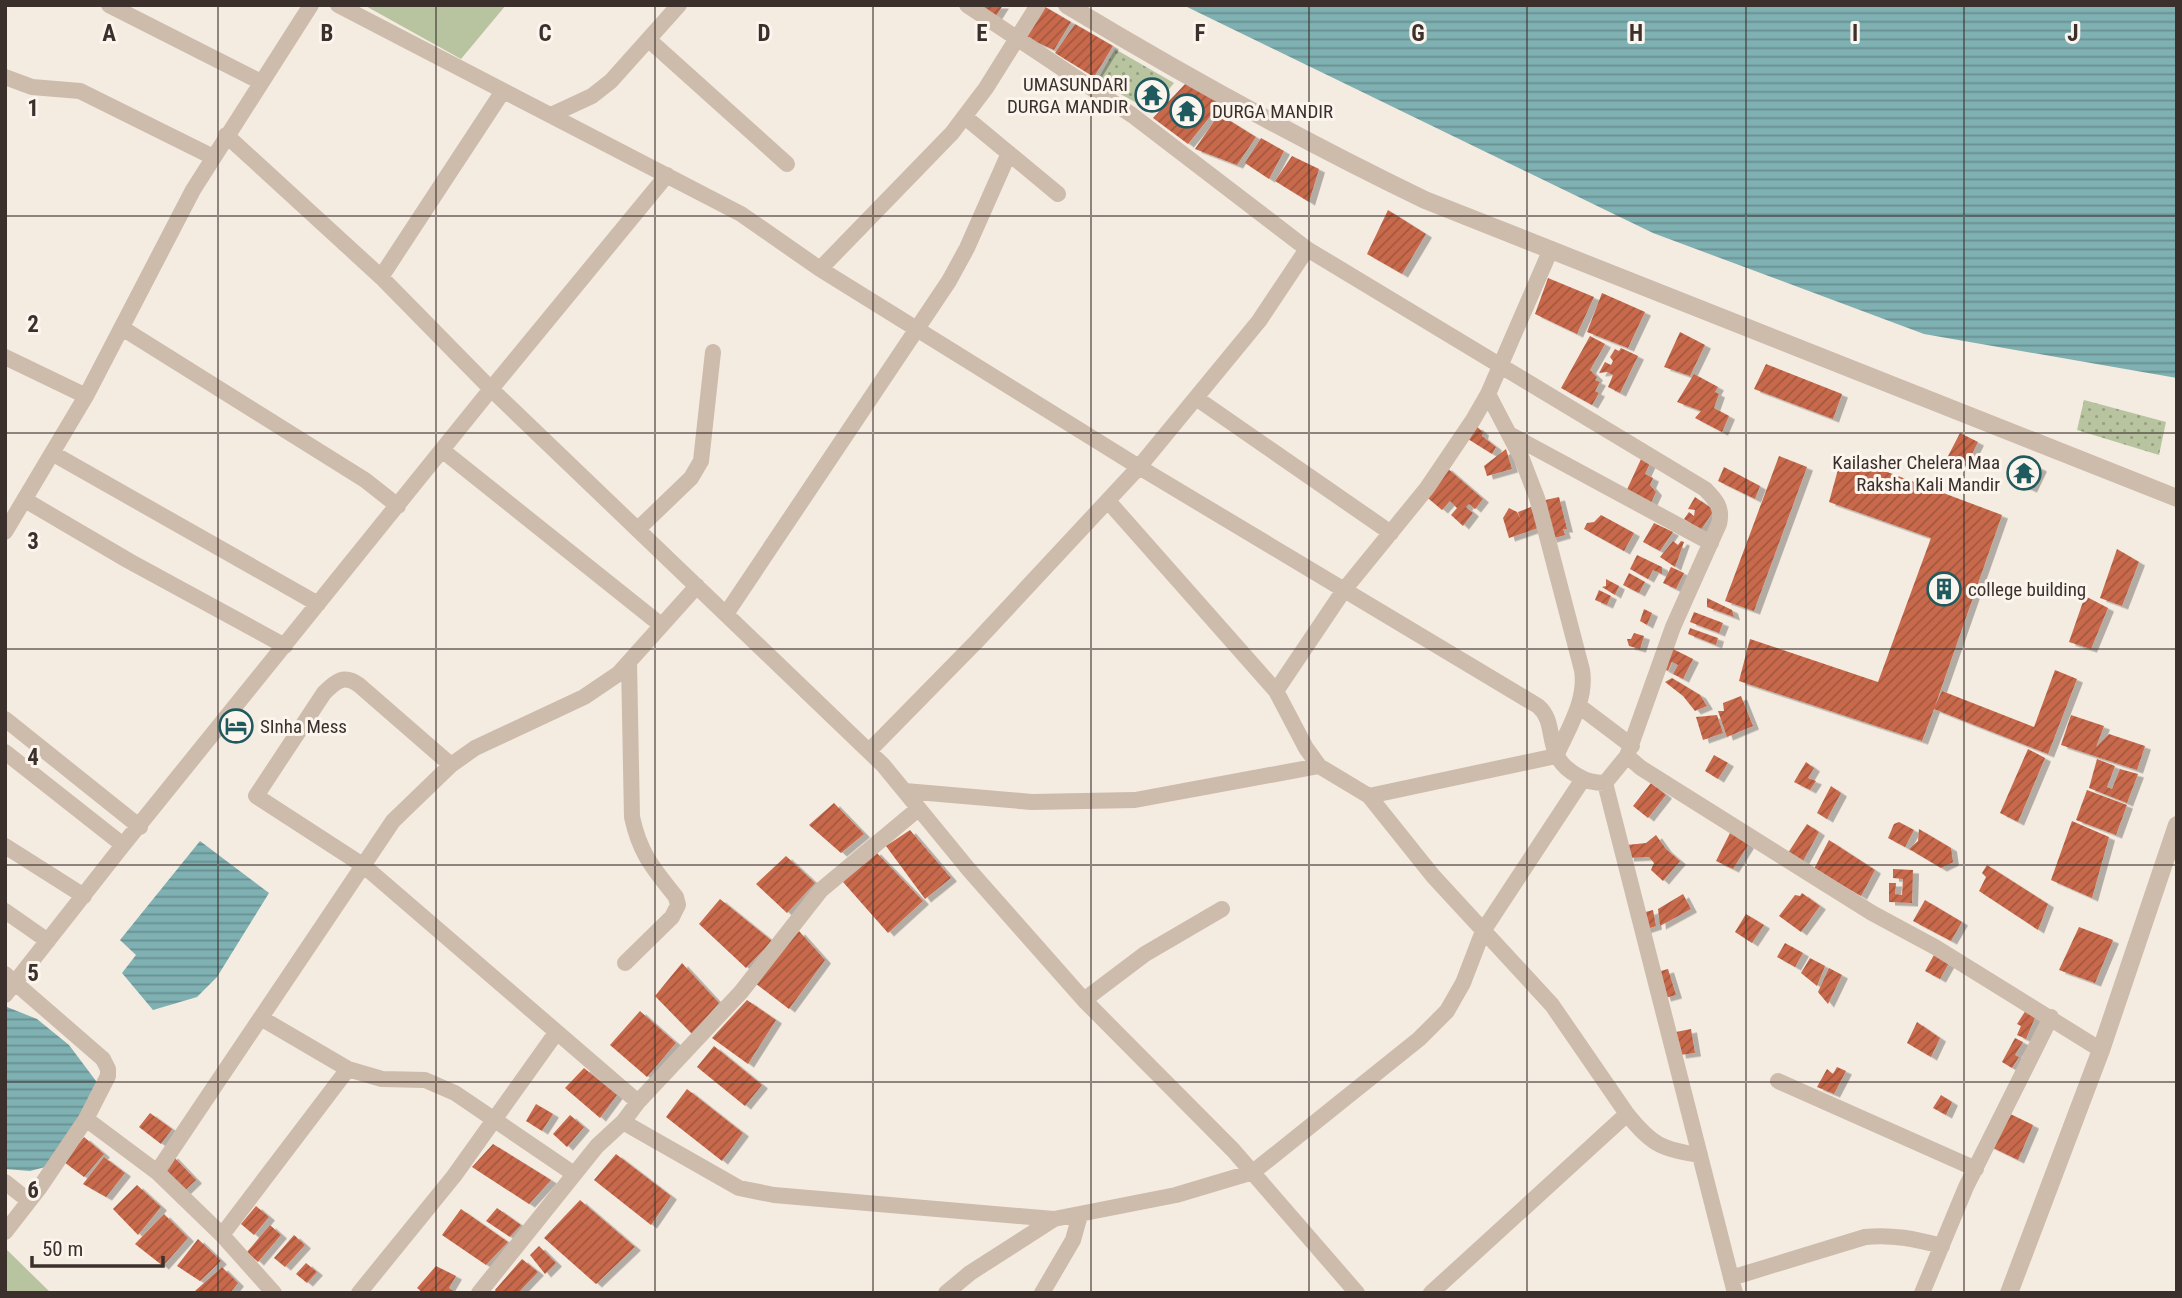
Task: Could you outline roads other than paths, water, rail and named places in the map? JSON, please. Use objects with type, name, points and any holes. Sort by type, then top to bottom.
[{"type":"street","points":[[109,5],[261,82]]},
{"type":"street","points":[[5,532],[86,396],[193,190],[311,5]]},
{"type":"street","points":[[338,5],[741,214],[820,269],[1139,467],[1538,706],[1544,711],[1556,756],[1570,772],[1595,783],[1605,783]]},
{"type":"street","points":[[551,115],[592,96],[611,81],[679,5]]},
{"type":"street","points":[[967,5],[1132,115],[1307,249],[1705,489],[1715,499],[1721,510],[1719,524],[1673,627],[1629,751],[1605,783]]},
{"type":"street","points":[[820,269],[931,156],[965,117],[1038,5]]},
{"type":"street","points":[[1067,5],[1132,44],[1424,200],[2177,498]]},
{"type":"street","points":[[649,40],[787,164]]},
{"type":"street","points":[[5,77],[32,87],[71,89],[91,95],[213,157]]},
{"type":"street","points":[[381,277],[503,91]]},
{"type":"street","points":[[965,117],[1058,194]]},
{"type":"street","points":[[226,135],[381,277],[491,388],[869,751],[1084,1000],[1253,1172],[1357,1293]]},
{"type":"street","points":[[726,614],[919,328],[963,256],[1009,153]]},
{"type":"street","points":[[5,1232],[86,1119],[108,1076],[103,1059],[9,984],[48,941],[491,388],[667,175]]},
{"type":"street","points":[[869,751],[976,642],[1139,467],[1259,321],[1307,249]]},
{"type":"street","points":[[1276,691],[1344,590],[1427,488],[1468,429],[1488,394],[1551,249]]},
{"type":"street","points":[[122,328],[365,480],[398,506]]},
{"type":"street","points":[[638,529],[691,478],[701,461],[713,352]]},
{"type":"street","points":[[5,357],[86,396]]},
{"type":"street","points":[[1488,394],[1511,435],[1537,498],[1582,670],[1584,682],[1579,706],[1556,756]]},
{"type":"street","points":[[1196,398],[1391,533]]},
{"type":"street","points":[[1511,435],[1711,543]]},
{"type":"street","points":[[442,450],[661,625]]},
{"type":"street","points":[[52,453],[318,604]]},
{"type":"street","points":[[25,500],[129,561],[285,646]]},
{"type":"street","points":[[1108,500],[1276,691],[1306,748],[1319,766],[1369,796],[1433,876],[1552,1005],[1643,1134],[1657,1146],[1674,1152],[1700,1155]]},
{"type":"street","points":[[157,1172],[393,821],[451,765],[475,748],[584,697],[618,674],[697,586]]},
{"type":"street","points":[[625,963],[672,916],[678,905],[676,897],[645,858],[637,841],[632,817],[629,662]]},
{"type":"street","points":[[451,765],[353,681],[345,678],[338,680],[324,693],[256,796],[364,866],[638,1102]]},
{"type":"street","points":[[1579,706],[1629,751],[1641,768],[2101,1050]]},
{"type":"street","points":[[5,719],[140,827]]},
{"type":"street","points":[[5,752],[123,845]]},
{"type":"street","points":[[1369,796],[1556,756]]},
{"type":"street","points":[[905,791],[1032,802],[1135,800],[1319,766]]},
{"type":"street","points":[[623,1122],[739,1188],[774,1195],[1054,1219],[1176,1195],[1253,1172],[1419,1039],[1447,1011],[1463,983],[1483,931],[1583,779]]},
{"type":"street","points":[[1605,783],[1733,1285],[1865,1237],[1898,1236],[1942,1246]]},
{"type":"street","points":[[479,1293],[597,1146],[623,1122],[638,1102],[741,992],[821,890],[918,809]]},
{"type":"street","points":[[2009,1293],[2101,1050],[2177,825]]},
{"type":"street","points":[[5,846],[84,896]]},
{"type":"street","points":[[1084,1000],[1145,954],[1222,909]]},
{"type":"street","points":[[5,911],[48,941]]},
{"type":"street","points":[[1922,1293],[1976,1168],[2051,1017]]},
{"type":"street","points":[[261,1018],[348,1069],[382,1079],[432,1082],[455,1093],[575,1174]]},
{"type":"street","points":[[359,1293],[454,1176],[556,1033]]},
{"type":"street","points":[[222,1236],[348,1069]]},
{"type":"street","points":[[1778,1081],[1976,1168]]},
{"type":"street","points":[[1431,1293],[1627,1114]]},
{"type":"street","points":[[86,1119],[157,1172],[222,1236],[274,1293]]},
{"type":"street","points":[[5,1182],[29,1201]]},
{"type":"street","points":[[1042,1293],[1073,1240],[1080,1215]]},
{"type":"street","points":[[946,1293],[970,1273],[1054,1219]]},
{"type":"water","points":[[1183,5],[2177,5],[2177,378],[1924,334],[1653,233]]},
{"type":"water","points":[[200,841],[269,893],[217,977],[197,997],[153,1010],[122,973],[136,955],[120,940]]},
{"type":"water","points":[[7,1007],[37,1019],[69,1045],[102,1089],[49,1166],[30,1171],[5,1169]]},
{"type":"place","name":"UMASUNDARI DURGA MANDIR","points":[[1152,95]]},
{"type":"place","name":"DURGA MANDIR","points":[[1187,111]]},
{"type":"place","name":"Kailasher Chelera Maa Raksha Kali Mandir","points":[[2024,473]]},
{"type":"place","name":"college building","points":[[1944,589]]},
{"type":"place","name":"SInha Mess","points":[[236,726]]}]
